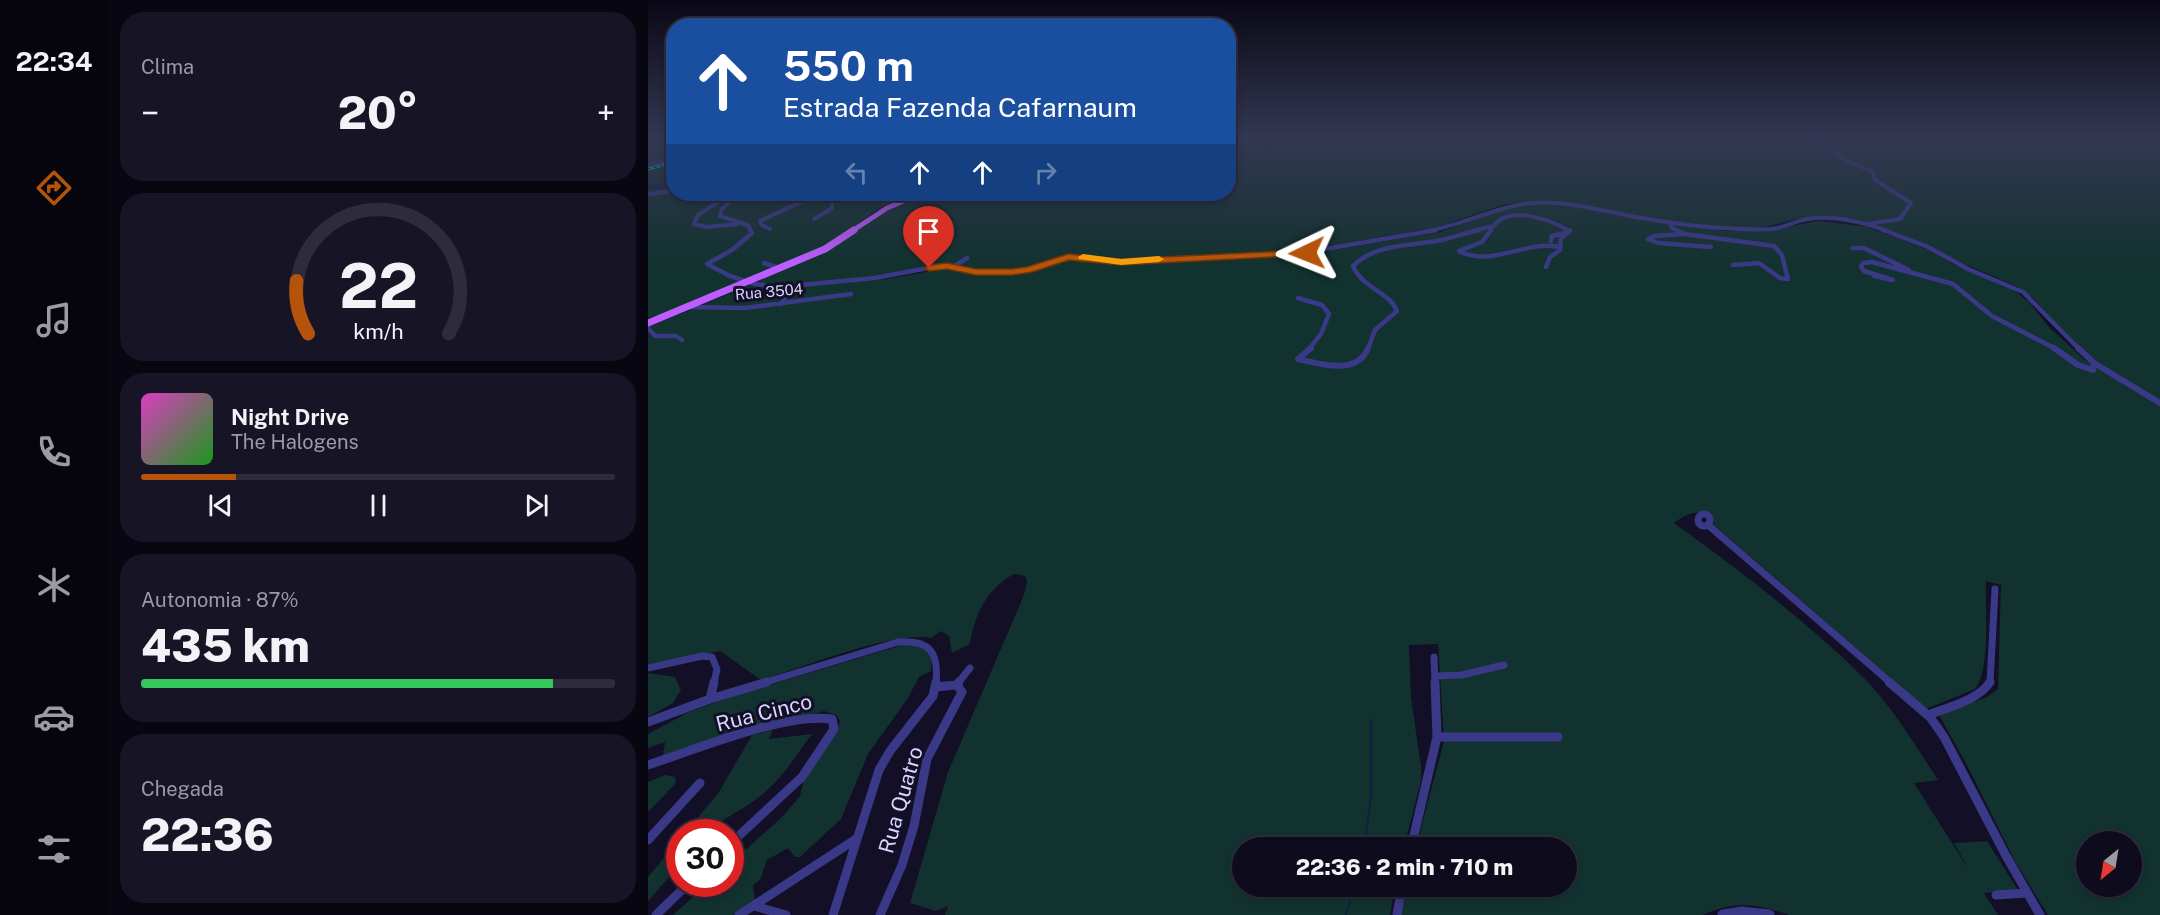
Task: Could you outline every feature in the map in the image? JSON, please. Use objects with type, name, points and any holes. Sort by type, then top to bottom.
[{"type":"main road","points":[[648,323],[830,247],[887,208],[904,201]]},
{"type":"street","points":[[1868,224],[1900,219],[1911,203],[1875,179]]},
{"type":"street","points":[[648,194],[666,192]]},
{"type":"street","points":[[720,201],[699,215],[694,224],[706,227],[746,225]]},
{"type":"street","points":[[725,201],[729,202],[720,211],[722,218],[746,225],[752,233],[732,250],[707,264],[724,274],[767,286],[875,278],[939,266],[976,272],[1012,272],[1039,269],[1068,257],[1121,262],[1307,253],[1446,228],[1516,204],[1563,203],[1670,223],[1737,230],[1775,229],[1798,220],[1819,218],[1868,224],[1928,248],[1955,263],[2023,292],[2057,330],[2094,363],[2160,403]]},
{"type":"street","points":[[770,229],[762,225],[760,221],[803,201]]},
{"type":"street","points":[[814,219],[832,208],[833,201]]},
{"type":"street","points":[[1560,250],[1557,246],[1540,243],[1491,257],[1460,252],[1462,248],[1485,240],[1493,226],[1505,216],[1521,215],[1554,224],[1571,232]]},
{"type":"street","points":[[1670,223],[1672,228],[1682,234],[1774,246],[1782,255],[1788,279],[1778,278],[1768,268],[1758,263],[1733,265]]},
{"type":"street","points":[[1359,259],[1382,250],[1443,240],[1493,226]]},
{"type":"street","points":[[1551,241],[1552,236],[1571,232]]},
{"type":"street","points":[[1560,250],[1561,238],[1571,232]]},
{"type":"street","points":[[1682,234],[1656,236],[1648,239],[1658,243],[1711,247]]},
{"type":"street","points":[[1298,298],[1322,305],[1329,314],[1323,331],[1307,352],[1298,359],[1329,367],[1357,362],[1366,354],[1375,330],[1397,311],[1392,301],[1367,288],[1355,273],[1353,266],[1359,259],[1361,251],[1356,244]]},
{"type":"street","points":[[1853,248],[1864,248],[1924,276]]},
{"type":"street","points":[[1546,267],[1550,257],[1560,250]]},
{"type":"street","points":[[1307,253],[1324,271]]},
{"type":"street","points":[[953,267],[967,258]]},
{"type":"street","points":[[1874,276],[1862,269],[1863,263],[1872,262],[1953,284],[1992,316],[2047,344],[2078,365],[2093,370],[2094,363]]},
{"type":"street","points":[[764,263],[780,268]]},
{"type":"street","points":[[781,304],[787,294]]},
{"type":"street","name":"Rua 3504","points":[[688,307],[735,309],[851,294]]},
{"type":"street","points":[[648,328],[655,336],[676,336],[682,340]]},
{"type":"street","points":[[1708,525],[1928,715],[1944,737],[2040,915]]},
{"type":"street","points":[[1928,715],[1974,695],[1987,688],[1990,683],[1995,589]]},
{"type":"street","points":[[648,722],[710,699],[906,641],[924,643],[932,649],[935,657],[935,687],[930,703],[884,760],[833,915]]},
{"type":"street","points":[[648,668],[702,656],[712,657],[717,669],[710,699]]},
{"type":"street","points":[[1414,837],[1437,737],[1434,657]]},
{"type":"street","points":[[1435,676],[1462,675],[1504,664]]},
{"type":"street","points":[[935,687],[956,685],[970,668]]},
{"type":"street","name":"Rua Quatro","points":[[880,915],[902,865],[914,826],[927,759],[962,692],[956,685]]},
{"type":"street","name":"Rua Cinco","points":[[648,766],[779,725],[820,716],[832,719],[834,729],[805,772],[744,831]]},
{"type":"street","points":[[1437,737],[1558,737]]},
{"type":"street","points":[[648,840],[700,783]]},
{"type":"street","points":[[739,915],[857,839]]},
{"type":"street","points":[[1996,895],[2027,893]]},
{"type":"street","points":[[656,915],[675,897]]},
{"type":"street","points":[[1397,915],[1400,897]]},
{"type":"street","points":[[754,906],[786,915]]},
{"type":"street","points":[[1723,915],[1742,912],[1770,915]]},
{"type":"green space","points":[[648,179],[666,179],[666,184],[648,187]]},
{"type":"green space","points":[[1236,179],[2160,179],[2160,401],[2093,359],[2060,329],[2034,299],[2018,287],[1882,229],[1821,217],[1796,219],[1766,227],[1718,227],[1552,201],[1505,204],[1437,227],[1307,250],[1128,259],[1077,254],[1033,267],[1011,270],[982,270],[939,264],[885,276],[777,285],[756,282],[836,245],[889,208],[906,201],[1236,201]]},
{"type":"green space","points":[[666,187],[666,201],[896,201],[881,207],[831,243],[672,311],[648,318],[648,189]]},
{"type":"green space","points":[[1534,204],[1559,204],[1724,231],[1770,231],[1818,221],[1867,227],[1929,250],[1953,264],[2015,291],[2029,302],[2050,328],[2086,361],[2160,405],[2160,915],[2048,915],[2016,863],[1939,715],[1987,697],[1998,689],[2001,585],[1986,581],[1985,653],[1980,680],[1975,689],[1926,709],[1714,525],[1712,518],[1702,513],[1688,515],[1674,523],[1795,615],[1862,676],[1893,713],[1938,780],[1914,783],[1969,870],[1954,843],[1987,841],[2018,890],[1984,893],[1998,915],[1789,915],[1767,908],[1746,905],[1725,907],[1703,915],[1401,915],[1405,897],[1577,897],[1577,837],[1419,837],[1444,741],[1438,644],[1409,645],[1411,698],[1421,781],[1407,837],[1232,837],[1232,897],[1393,897],[1390,915],[945,915],[948,906],[936,911],[910,903],[948,772],[1024,595],[1027,581],[1025,576],[1014,574],[996,587],[983,604],[970,644],[952,653],[949,636],[941,631],[931,638],[915,637],[872,645],[761,680],[720,651],[648,665],[648,327],[750,285],[788,288],[886,279],[942,269],[977,274],[1018,274],[1070,259],[1119,263],[1304,255],[1440,232],[1511,207]]},
{"type":"green space","points":[[906,644],[927,648],[932,660],[931,671],[919,677],[908,698],[868,754],[841,819],[800,857],[795,857],[788,848],[767,860],[760,880],[753,885],[755,901],[733,915],[673,915],[693,897],[744,897],[744,851],[783,816],[800,796],[804,779],[837,731],[840,721],[836,715],[824,711],[663,756],[665,742],[648,748],[648,734],[687,713],[730,697]]},
{"type":"green space","points":[[648,673],[675,677],[681,690],[673,703],[648,717]]},
{"type":"green space","points":[[773,730],[769,739],[812,734],[784,773],[757,799],[726,819],[697,819],[719,792],[752,735]]},
{"type":"green space","points":[[665,775],[675,777],[676,783],[648,812],[648,782]]},
{"type":"green space","points":[[666,856],[666,881],[648,901],[648,877]]},
{"type":"waterway","points":[[648,187],[666,186]]},
{"type":"waterway","points":[[1365,837],[1371,796],[1371,720]]},
{"type":"waterway","points":[[1346,915],[1351,897]]},
{"type":"slow traffic","points":[[1083,257],[1121,262],[1159,259]]},
{"type":"route","points":[[929,268],[947,266],[976,272],[1012,272],[1029,270],[1068,257],[1099,258],[1121,262],[1307,253]]}]
